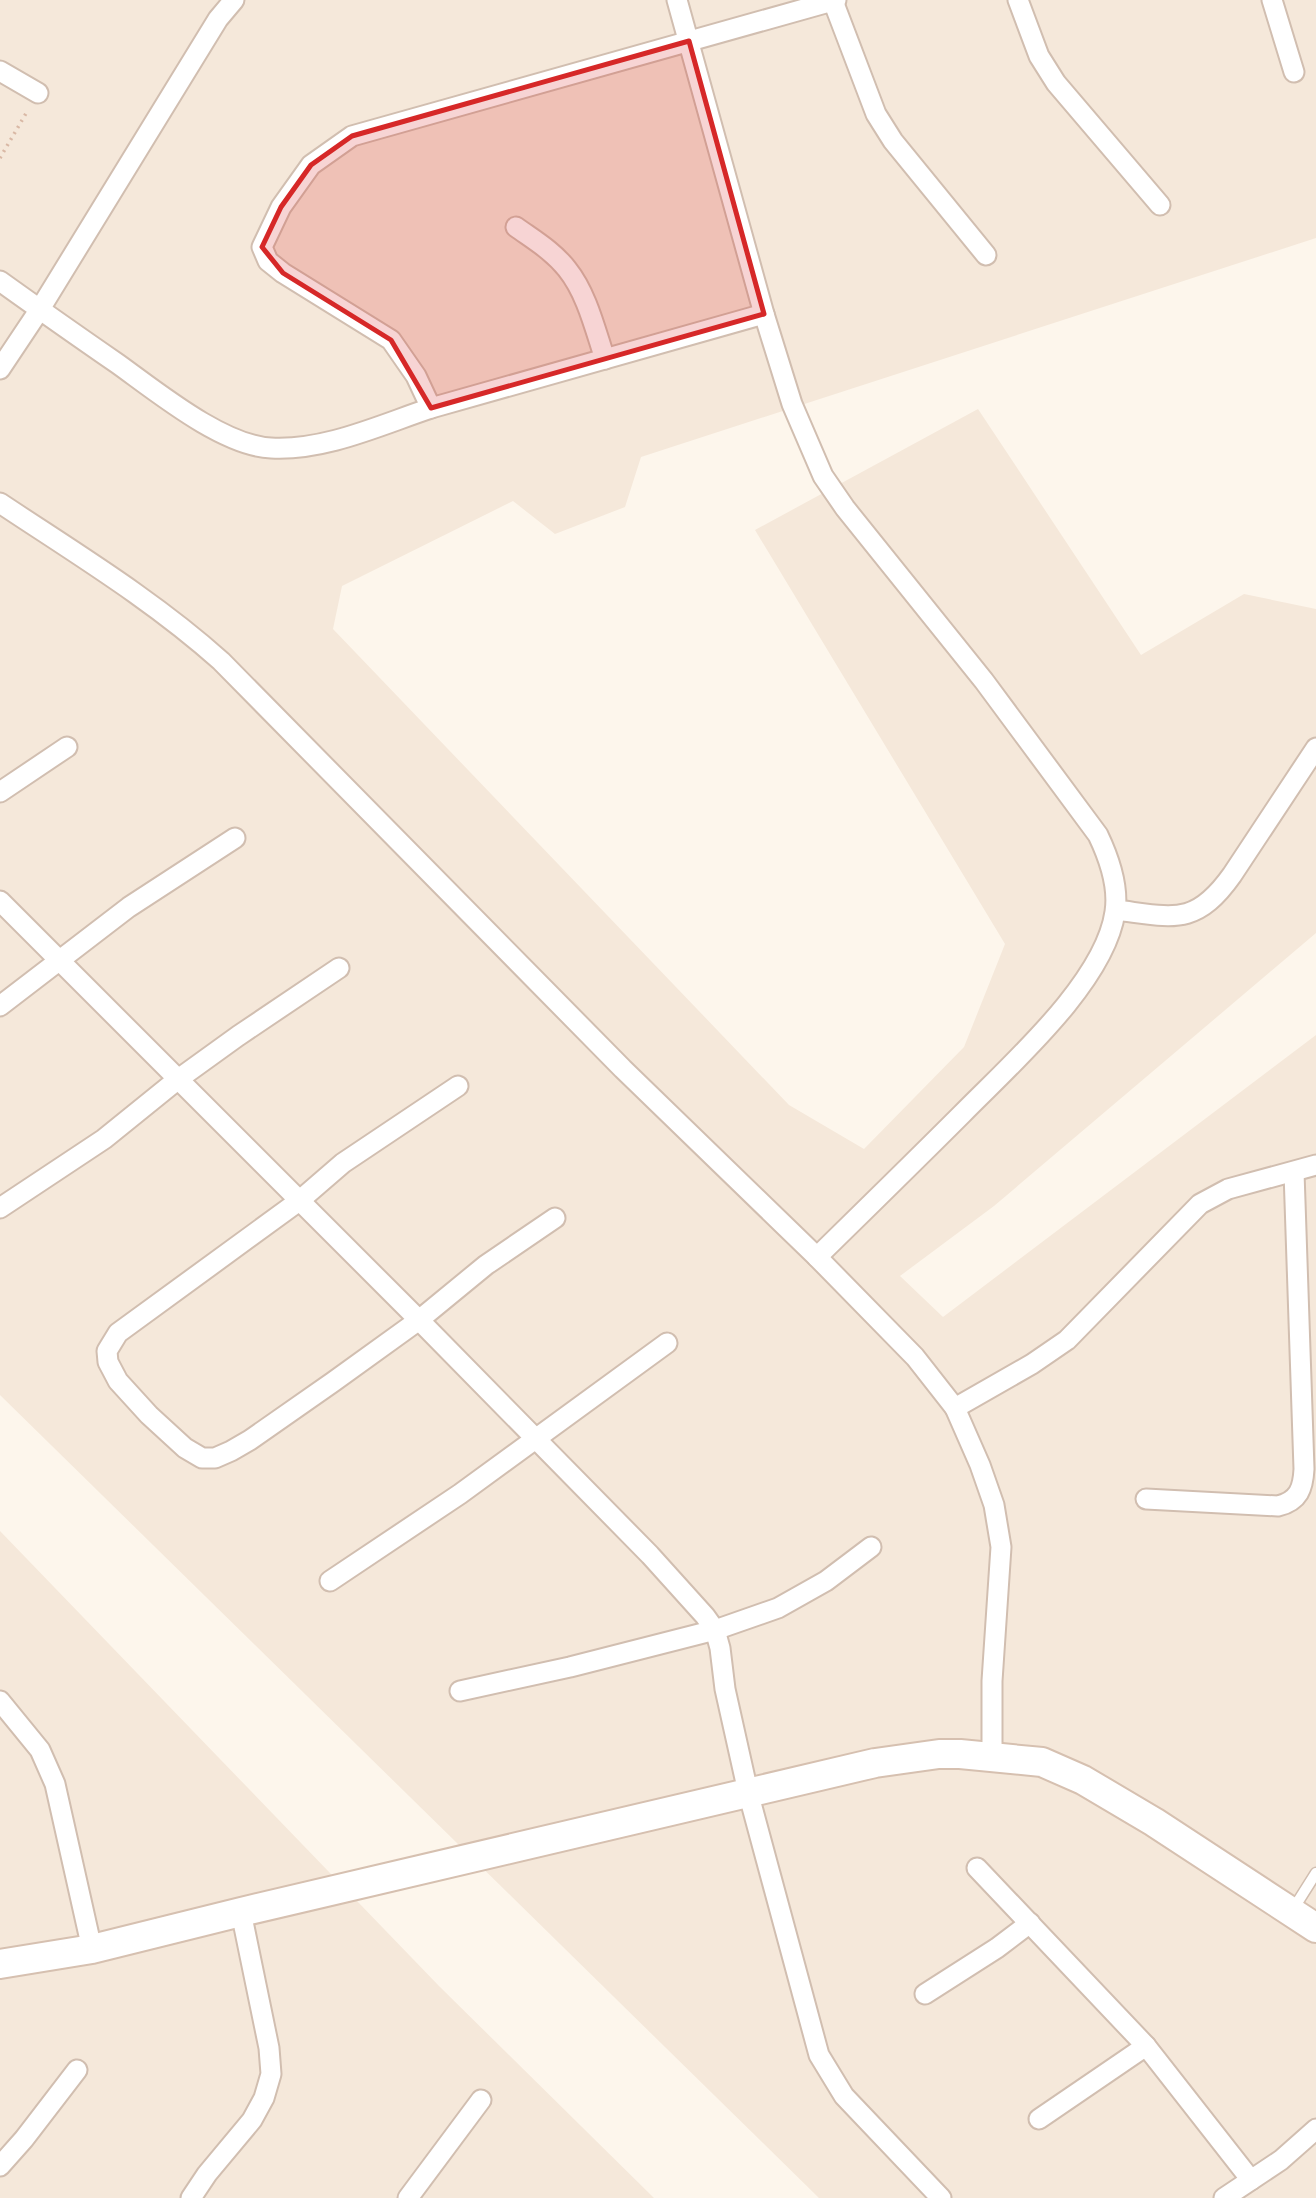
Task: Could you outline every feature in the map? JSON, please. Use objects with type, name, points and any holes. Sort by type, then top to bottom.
[{"type":"street","points":[[0,369],[40,309],[218,19],[234,0]]},
{"type":"street","points":[[677,0],[792,404],[823,476],[845,508],[984,681],[1098,835],[1110,862],[1116,910],[1112,927],[1096,963],[1069,1002],[1035,1041],[817,1257]]},
{"type":"street","points":[[1018,0],[1039,56],[1056,83],[1160,205]]},
{"type":"street","points":[[1272,0],[1294,72]]},
{"type":"street","points":[[431,408],[416,376],[391,340],[268,261],[262,247],[263,240],[281,207],[311,166],[352,136],[689,41],[835,1],[876,114],[892,141],[986,255]]},
{"type":"street","points":[[0,71],[38,93]]},
{"type":"street","points":[[516,227],[545,247],[571,274],[585,300],[605,359]]},
{"type":"street","points":[[0,281],[197,418],[233,439],[254,446],[296,448],[337,439],[431,408],[765,314]]},
{"type":"street","points":[[0,503],[153,605],[221,661],[623,1069],[817,1257],[915,1357],[955,1408],[994,1505],[1001,1547],[992,1681],[992,1756]]},
{"type":"street","points":[[0,792],[67,747]]},
{"type":"street","points":[[1116,910],[1174,917],[1189,913],[1207,903],[1220,892],[1232,875],[1316,748]]},
{"type":"street","points":[[0,1006],[129,907],[235,838]]},
{"type":"street","points":[[0,901],[650,1555],[715,1630],[748,1792],[819,2055],[844,2096],[941,2198]]},
{"type":"street","points":[[0,1208],[104,1139],[177,1080],[339,968]]},
{"type":"street","points":[[457,1086],[343,1163],[299,1201],[130,1322],[110,1342],[107,1351],[108,1362],[118,1381],[149,1416],[192,1453],[202,1458],[215,1458],[250,1440],[419,1320],[486,1265],[555,1218]]},
{"type":"street","points":[[955,1408],[1032,1364],[1067,1340],[1200,1204],[1228,1189],[1316,1165]]},
{"type":"street","points":[[1146,1499],[1279,1506],[1289,1503],[1301,1490],[1304,1469],[1294,1172]]},
{"type":"street","points":[[330,1581],[460,1494],[667,1343]]},
{"type":"street","points":[[460,1691],[570,1667],[715,1630],[778,1608],[826,1581],[871,1547]]},
{"type":"street","points":[[0,1701],[40,1750],[55,1784],[92,1949]]},
{"type":"street","points":[[0,1965],[92,1949],[875,1763],[939,1754],[992,1756],[1042,1762],[1083,1780],[1154,1822],[1316,1928]]},
{"type":"street","points":[[977,1868],[1146,2046],[1251,2180]]},
{"type":"street","points":[[191,2198],[207,2174],[252,2120],[264,2098],[271,2074],[269,2048],[241,1912]]},
{"type":"street","points":[[925,1994],[997,1948],[1030,1923]]},
{"type":"street","points":[[1039,2119],[1146,2046]]},
{"type":"street","points":[[0,2166],[77,2070]]},
{"type":"street","points":[[408,2198],[481,2100]]},
{"type":"street","points":[[1224,2198],[1281,2160],[1316,2129]]},
{"type":"lane","points":[[1292,1912],[1316,1873]]},
{"type":"path","points":[[0,159],[38,93]]},
{"type":"highlighted area","points":[[689,41],[764,314],[431,408],[391,340],[283,273],[262,247],[281,207],[311,165],[352,136]]},
{"type":"shaded area","points":[[0,0],[1316,0],[1316,238],[641,457],[625,507],[555,534],[513,501],[342,586],[333,629],[789,1105],[864,1149],[964,1047],[1005,944],[755,530],[978,409],[1141,655],[1244,594],[1316,609],[1316,933],[994,1206],[900,1276],[943,1317],[1316,1035],[1316,2198],[819,2198],[0,1395]]},
{"type":"shaded area","points":[[0,1531],[439,1986],[654,2198],[0,2198]]}]
